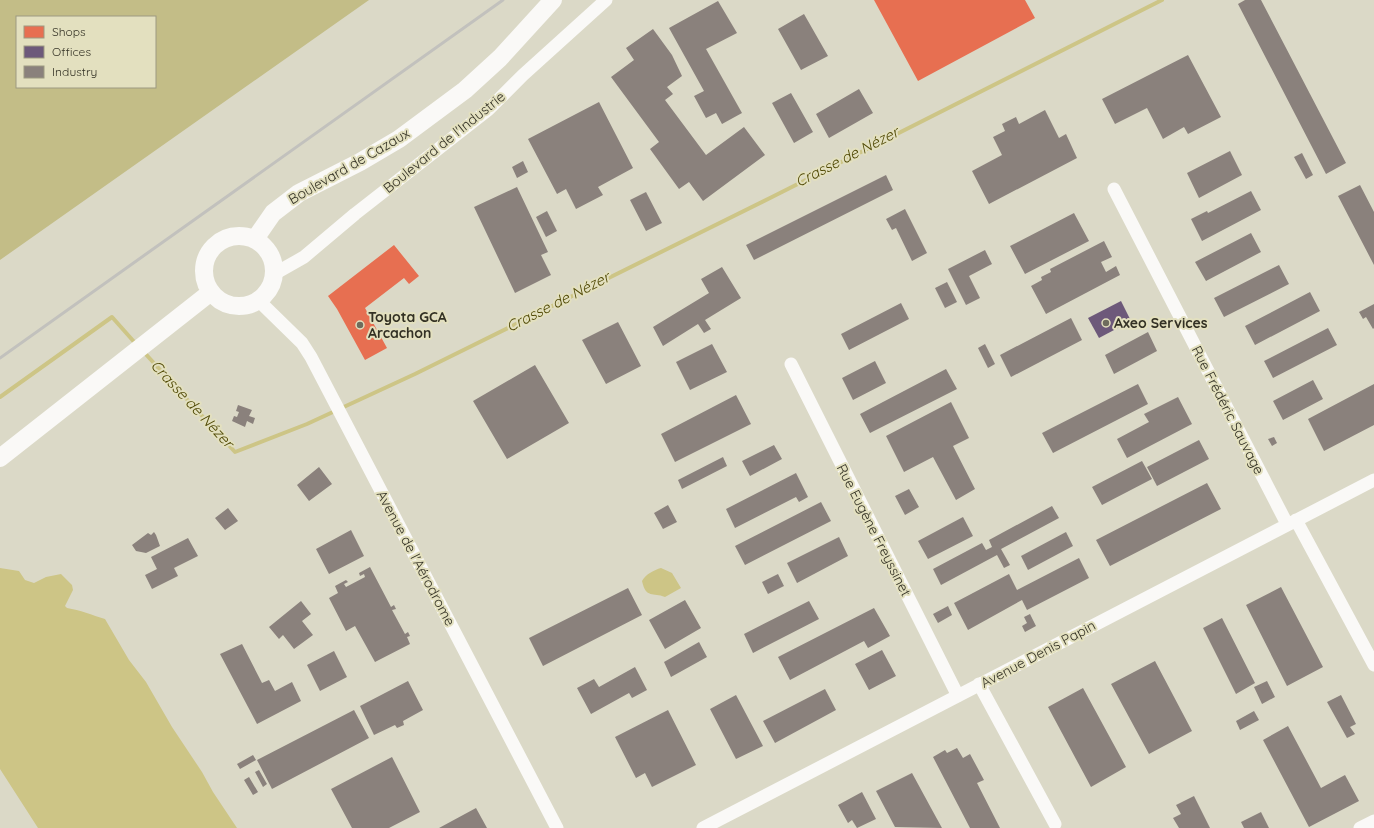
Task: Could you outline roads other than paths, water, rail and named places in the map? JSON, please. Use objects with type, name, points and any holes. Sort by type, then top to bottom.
[{"type":"main road","name":"Boulevard de Cazaux","points":[[255,239],[273,213],[299,193],[360,162],[399,139],[465,90],[500,58],[553,0]]},
{"type":"main road","points":[[243,235],[255,239],[263,245],[270,254],[274,274],[266,293],[258,300],[249,304],[238,306],[218,300],[205,282],[203,270],[205,258],[211,248],[220,240],[231,236],[243,235]]},
{"type":"main road","points":[[0,458],[211,292]]},
{"type":"street","name":"Boulevard de l'Industrie","points":[[274,274],[304,257],[355,214],[488,110],[523,75],[606,0]]},
{"type":"street","name":"Rue Frédéric Sauvage","points":[[1114,189],[1292,522],[1374,665]]},
{"type":"street","name":"Avenue de l'Aérodrome","points":[[258,300],[302,343],[336,405],[557,828]]},
{"type":"street","name":"Rue Eugène Freyssinet","points":[[791,364],[958,696]]},
{"type":"street","name":"Avenue Denis Papin","points":[[703,828],[1374,480]]},
{"type":"street","points":[[979,684],[1055,824]]},
{"type":"street","points":[[1360,828],[1374,821]]},
{"type":"waterway","name":"Crasse de Nézer","points":[[142,350],[235,452],[307,424],[415,374],[776,195],[1162,0]]},
{"type":"waterway","name":"Crasse de Nézer","points":[[0,397],[112,317],[136,344]]},
{"type":"railway","points":[[0,358],[503,0]]},
{"type":"place","name":"Axeo Services","points":[[1106,323]]},
{"type":"place","name":"Toyota GCA Arcachon","points":[[360,325]]}]
